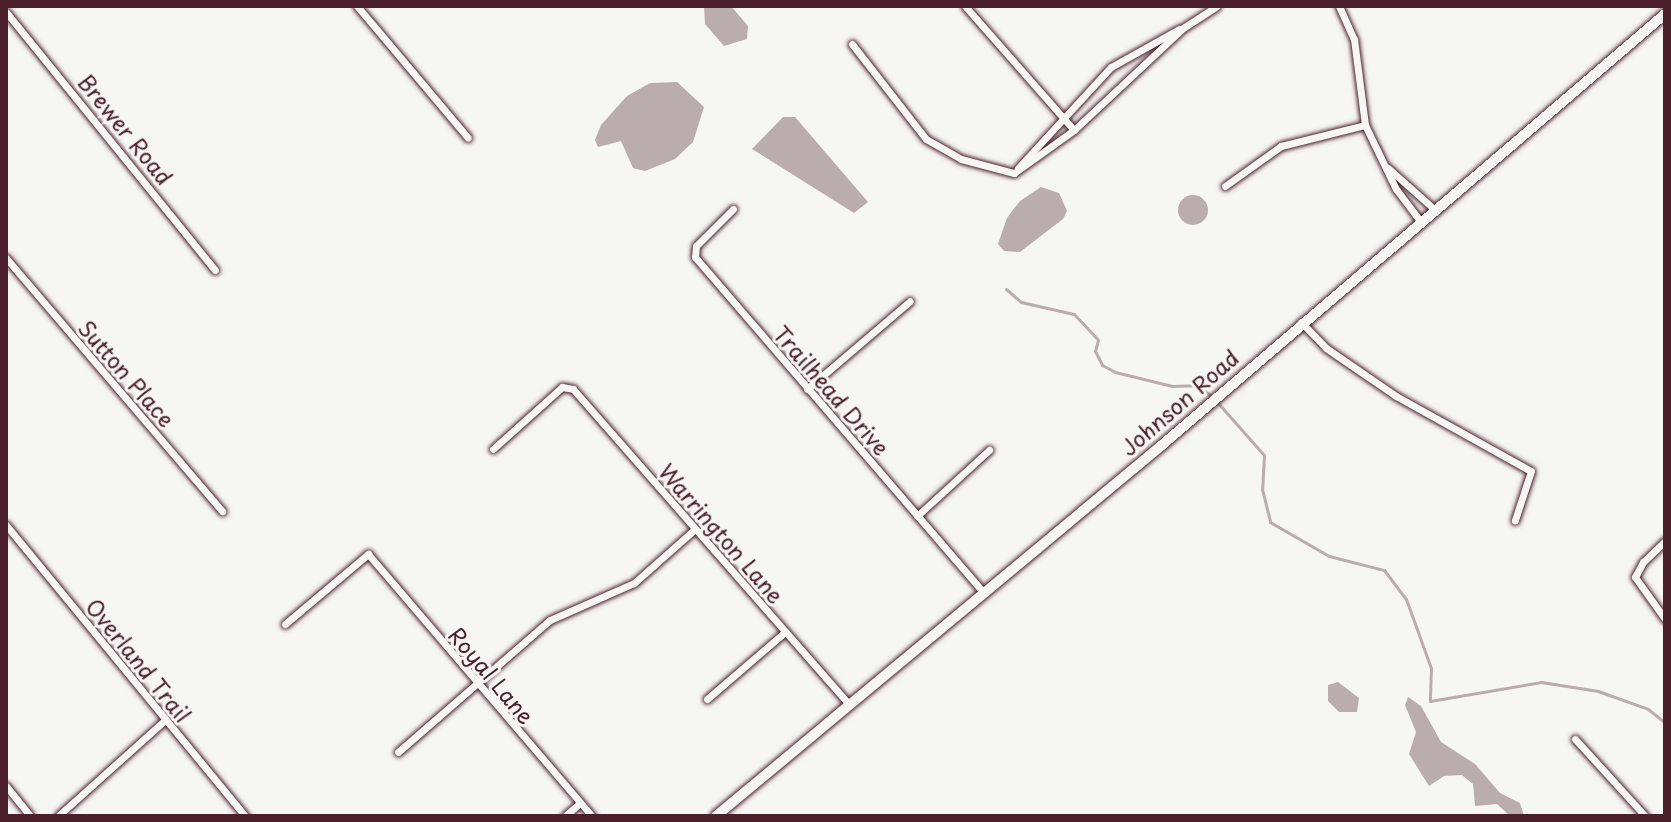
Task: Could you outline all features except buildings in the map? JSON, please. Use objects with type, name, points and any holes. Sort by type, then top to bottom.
[{"type":"street","points":[[357,6],[468,138]]},
{"type":"street","points":[[965,6],[1074,130]]},
{"type":"street","points":[[1014,173],[1074,130],[1183,28],[1217,6]]},
{"type":"street","points":[[1339,6],[1354,39],[1365,125],[1420,221]]},
{"type":"street","name":"Brewer Road","points":[[6,12],[215,270]]},
{"type":"street","name":"Johnson Road","points":[[716,816],[1206,407],[1301,322],[1665,14]]},
{"type":"street","points":[[1014,173],[1061,116],[1111,67],[1163,34],[1183,28]]},
{"type":"street","points":[[852,44],[926,139],[961,159],[1014,173]]},
{"type":"street","points":[[1225,186],[1281,146],[1365,125]]},
{"type":"street","points":[[1387,167],[1434,209]]},
{"type":"street","name":"Trailhead Drive","points":[[733,209],[696,246],[695,257],[984,593]]},
{"type":"street","name":"Sutton Place","points":[[6,258],[222,511]]},
{"type":"street","points":[[807,389],[910,301]]},
{"type":"street","points":[[1301,322],[1326,348],[1396,396],[1531,471],[1515,520]]},
{"type":"street","name":"Warrington Lane","points":[[493,449],[568,385],[849,704]]},
{"type":"street","points":[[917,516],[989,450]]},
{"type":"street","name":"Overland Trail","points":[[6,525],[245,816]]},
{"type":"street","points":[[398,752],[550,620],[634,583],[694,530]]},
{"type":"street","points":[[1665,541],[1643,562],[1635,577],[1665,619]]},
{"type":"street","name":"Royal Lane","points":[[285,624],[368,554],[592,816]]},
{"type":"street","points":[[707,699],[785,632]]},
{"type":"street","points":[[58,816],[165,720]]},
{"type":"street","points":[[1575,739],[1645,816]]},
{"type":"street","points":[[6,786],[30,816]]},
{"type":"street","points":[[565,816],[580,803]]},
{"type":"shaded area","points":[[704,6],[731,6],[748,26],[747,39],[724,46],[705,24]]},
{"type":"shaded area","points":[[677,82],[704,107],[693,142],[675,159],[645,171],[633,168],[621,141],[598,147],[595,140],[601,125],[627,96],[650,83]]},
{"type":"shaded area","points":[[783,117],[795,117],[868,202],[854,213],[752,149]]},
{"type":"shaded area","points":[[1041,187],[1059,193],[1067,211],[1063,219],[1020,252],[1004,251],[998,244],[1007,218],[1020,201]]},
{"type":"shaded area","points":[[1193,195],[1203,200],[1208,210],[1203,220],[1193,225],[1183,220],[1178,210],[1183,200]]},
{"type":"shaded area","points":[[1338,682],[1359,698],[1357,712],[1339,712],[1328,701],[1328,685]]},
{"type":"shaded area","points":[[1408,697],[1421,706],[1441,742],[1475,764],[1500,793],[1520,803],[1524,816],[1510,816],[1497,804],[1475,806],[1473,784],[1462,775],[1444,776],[1429,786],[1409,754],[1416,732],[1405,705]]},
{"type":"waterway","points":[[1006,289],[1021,302],[1074,314],[1098,340],[1095,351],[1102,365],[1115,372],[1172,386],[1196,385],[1213,397]]},
{"type":"waterway","points":[[1218,403],[1264,455],[1262,489],[1270,522],[1329,556],[1384,570],[1406,599],[1431,668],[1430,701],[1541,682],[1598,691],[1648,709],[1665,723]]}]
